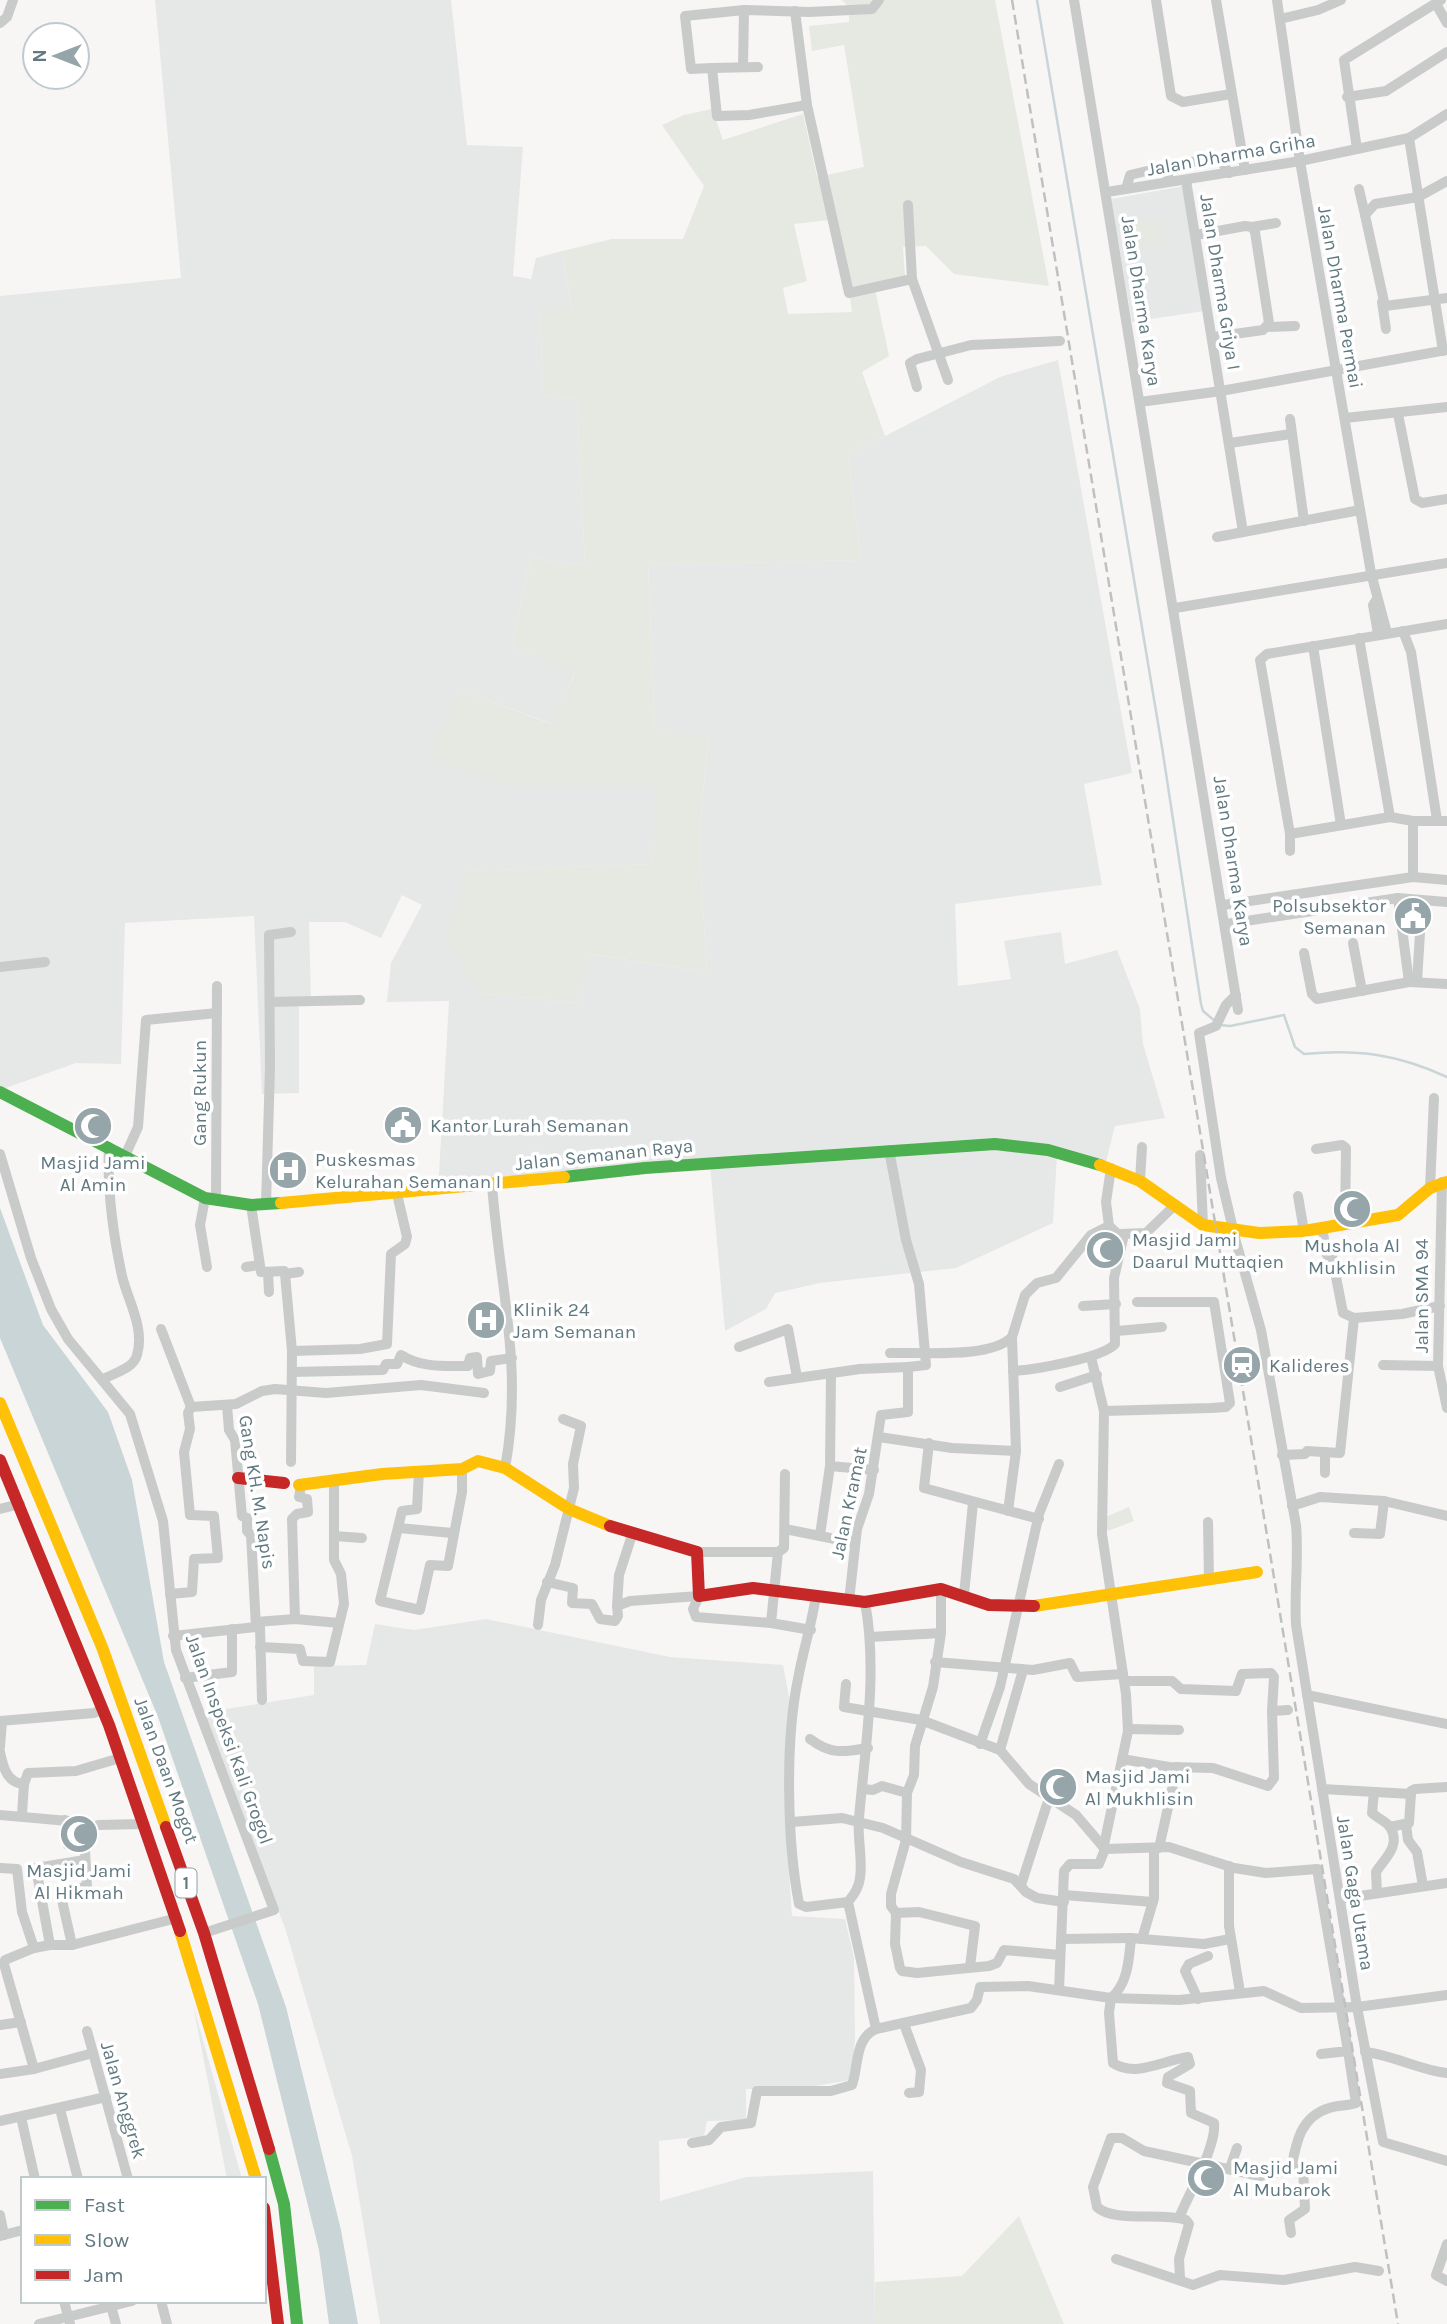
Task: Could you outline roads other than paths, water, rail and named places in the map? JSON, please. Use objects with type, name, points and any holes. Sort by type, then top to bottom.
[{"type":"main road","name":"Jalan Semanan Raya","points":[[0,1092],[211,1199],[251,1205],[397,1194],[618,1170],[995,1144],[1055,1151],[1111,1168],[1140,1181],[1203,1225],[1259,1233],[1304,1231],[1398,1215],[1430,1188],[1445,1182]]},
{"type":"main road","name":"Jalan Daan Mogot","points":[[0,1403],[102,1647],[207,1932],[284,2204],[297,2324]]},
{"type":"main road","points":[[0,1422],[14,1451],[22,1458]]},
{"type":"main road","name":"Jalan Daan Mogot","points":[[0,1460],[103,1709],[177,1918],[255,2177]]},
{"type":"main road","points":[[300,1485],[419,1471],[462,1469],[478,1461],[505,1468],[569,1509],[632,1535],[697,1552],[699,1596],[753,1588],[865,1602],[942,1589],[989,1605],[1048,1606],[1256,1572]]},
{"type":"main road","points":[[238,1478],[284,1483]]},
{"type":"main road","points":[[83,1657],[102,1647]]},
{"type":"main road","points":[[92,1679],[100,1672],[111,1671]]},
{"type":"main road","points":[[266,2219],[278,2324]]},
{"type":"street","points":[[0,23],[7,17],[13,0]]},
{"type":"street","points":[[716,12],[718,0]]},
{"type":"street","points":[[758,67],[691,69],[685,16],[744,10],[872,9],[879,0]]},
{"type":"street","name":"Jalan Dharma Karya","points":[[1074,0],[1109,192],[1238,1010]]},
{"type":"street","points":[[1156,0],[1171,96],[1183,102],[1231,94]]},
{"type":"street","points":[[1216,0],[1245,170]]},
{"type":"street","name":"Jalan Dharma Permai","points":[[1277,0],[1300,161],[1377,599],[1373,605],[1383,633]]},
{"type":"street","points":[[1280,19],[1336,2]]},
{"type":"street","points":[[1357,149],[1342,64],[1347,55],[1438,2],[1447,23]]},
{"type":"street","points":[[743,67],[744,10]]},
{"type":"street","points":[[796,10],[807,105],[849,293],[912,279]]},
{"type":"street","points":[[1348,97],[1386,91],[1447,52]]},
{"type":"street","points":[[712,68],[717,116],[749,115],[807,105]]},
{"type":"street","points":[[1140,402],[1221,391],[1445,351],[1434,300],[1409,138],[1447,114]]},
{"type":"street","name":"Jalan Dharma Griha","points":[[1109,192],[1300,161],[1409,138]]},
{"type":"street","points":[[1126,189],[1130,175],[1168,166],[1220,158],[1228,173]]},
{"type":"street","points":[[1168,166],[1168,182]]},
{"type":"street","name":"Jalan Dharma Griya I","points":[[1186,180],[1243,532]]},
{"type":"street","points":[[1365,215],[1375,204],[1418,197],[1447,181]]},
{"type":"street","points":[[1359,189],[1386,329]]},
{"type":"street","points":[[908,205],[912,279],[948,380]]},
{"type":"street","points":[[1196,235],[1276,223]]},
{"type":"street","points":[[1252,227],[1269,323],[1267,327]]},
{"type":"street","points":[[1382,302],[1391,307],[1447,298]]},
{"type":"street","points":[[1213,337],[1267,327],[1295,326]]},
{"type":"street","points":[[917,387],[910,363],[938,352],[971,345],[1060,341]]},
{"type":"street","points":[[1345,418],[1447,407]]},
{"type":"street","points":[[1398,414],[1415,499],[1422,503],[1447,499]]},
{"type":"street","points":[[1290,419],[1304,521]]},
{"type":"street","points":[[1230,443],[1291,434]]},
{"type":"street","points":[[1217,537],[1360,510]]},
{"type":"street","points":[[1175,608],[1371,573],[1447,563]]},
{"type":"street","points":[[1290,850],[1290,834],[1259,664],[1261,657],[1383,633],[1447,624]]},
{"type":"street","points":[[1290,834],[1390,817],[1413,821],[1442,821],[1410,652],[1403,631]]},
{"type":"street","points":[[1359,638],[1390,817]]},
{"type":"street","points":[[1313,646],[1341,825]]},
{"type":"street","points":[[1413,821],[1413,877]]},
{"type":"street","points":[[1223,905],[1413,877],[1447,880]]},
{"type":"street","points":[[1398,898],[1413,982]]},
{"type":"street","points":[[1226,924],[1398,898],[1447,902]]},
{"type":"street","points":[[1413,982],[1422,900]]},
{"type":"street","points":[[266,1204],[271,1002],[269,935],[291,932]]},
{"type":"street","points":[[1353,943],[1362,991]]},
{"type":"street","points":[[1304,953],[1313,997],[1413,982],[1447,984]]},
{"type":"street","points":[[0,967],[45,962]]},
{"type":"street","name":"Gang Rukun","points":[[208,1267],[200,1225],[211,1199],[217,986]]},
{"type":"street","name":"Jalan Gaga Utama","points":[[1236,995],[1217,1024],[1199,1033],[1221,1178],[1261,1330],[1292,1506],[1298,1551],[1294,1592],[1296,1625],[1365,2052],[1383,2142],[1447,2161]]},
{"type":"street","points":[[271,1002],[360,1000]]},
{"type":"street","points":[[125,1156],[138,1127],[146,1020],[217,1013]]},
{"type":"street","points":[[1430,1188],[1434,1098]]},
{"type":"street","points":[[1316,1149],[1342,1146],[1346,1148],[1345,1224]]},
{"type":"street","points":[[103,1379],[134,1364],[138,1353],[137,1322],[123,1277],[108,1192],[108,1147]]},
{"type":"street","points":[[1140,1181],[1142,1147]]},
{"type":"street","points":[[768,1382],[873,1368],[925,1367],[919,1284],[906,1240],[889,1150]]},
{"type":"street","name":"Jalan Inspeksi Kali Grogol","points":[[0,1154],[31,1258],[51,1309],[68,1339],[130,1414],[163,1521],[173,1636],[185,1678],[272,1910],[207,1932]]},
{"type":"street","points":[[1200,1155],[1203,1225]]},
{"type":"street","points":[[1109,1227],[1106,1202],[1111,1168]]},
{"type":"street","name":"Jalan SMA 94","points":[[1445,1182],[1439,1241],[1438,1366],[1447,1408]]},
{"type":"street","points":[[492,1184],[515,1402],[505,1468]]},
{"type":"street","points":[[292,1351],[360,1349],[387,1344],[391,1254],[405,1244],[407,1237],[397,1194]]},
{"type":"street","points":[[1298,1196],[1304,1231]]},
{"type":"street","points":[[251,1205],[261,1272],[299,1272]]},
{"type":"street","points":[[1109,1227],[1121,1234],[1146,1233],[1174,1206]]},
{"type":"street","points":[[1008,1511],[1016,1451],[1012,1337],[1028,1290],[1037,1283],[1056,1278],[1091,1235],[1109,1227]]},
{"type":"street","points":[[1322,1228],[1327,1255],[1332,1256],[1343,1313],[1354,1318],[1402,1314],[1440,1306]]},
{"type":"street","points":[[1013,1371],[1041,1370],[1051,1363],[1091,1357],[1113,1347],[1117,1331],[1114,1278],[1123,1239],[1121,1234]]},
{"type":"street","points":[[246,1267],[259,1265]]},
{"type":"street","points":[[268,1273],[269,1292]]},
{"type":"street","points":[[285,1274],[292,1351],[291,1462]]},
{"type":"street","points":[[1104,1411],[1228,1406],[1230,1397],[1214,1302],[1137,1302]]},
{"type":"street","points":[[1083,1306],[1116,1304]]},
{"type":"street","points":[[1282,1455],[1340,1453],[1354,1318]]},
{"type":"street","points":[[1117,1331],[1162,1327]]},
{"type":"street","points":[[160,1329],[191,1407],[188,1413],[190,1429],[184,1452],[190,1515],[214,1516],[218,1558],[194,1559],[192,1592],[170,1594]]},
{"type":"street","points":[[739,1347],[788,1329],[797,1377]]},
{"type":"street","points":[[890,1353],[988,1350],[1005,1344],[1012,1337]]},
{"type":"street","points":[[292,1372],[383,1370],[386,1364],[397,1364],[401,1355],[413,1363],[468,1366],[470,1358],[477,1357],[478,1374],[490,1371],[491,1361],[512,1358]]},
{"type":"street","points":[[1059,1990],[1064,1871],[1070,1864],[1099,1864],[1128,1729],[1124,1678],[1101,1514],[1104,1411],[1091,1357]]},
{"type":"street","points":[[1383,1365],[1438,1366]]},
{"type":"street","name":"Jalan Kramat","points":[[849,1601],[855,1543],[874,1470],[883,1414],[908,1412],[908,1367]]},
{"type":"street","points":[[820,1535],[830,1466],[831,1375]]},
{"type":"street","points":[[1060,1387],[1097,1375]]},
{"type":"street","points":[[191,1407],[227,1405],[262,1391],[326,1394],[421,1385],[484,1393]]},
{"type":"street","name":"Gang KH. M. Napis","points":[[227,1405],[229,1430],[235,1440],[242,1516],[247,1517],[247,1531],[251,1535],[256,1624],[260,1627],[262,1700]]},
{"type":"street","points":[[538,1625],[547,1582],[555,1565],[569,1509],[581,1426],[563,1419]]},
{"type":"street","points":[[879,1437],[1016,1451]]},
{"type":"street","points":[[929,1443],[924,1488],[1039,1519]]},
{"type":"street","points":[[1325,1452],[1325,1473]]},
{"type":"street","points":[[980,1744],[1000,1687],[1039,1519],[1059,1464]]},
{"type":"street","points":[[830,1466],[874,1470]]},
{"type":"street","points":[[419,1471],[417,1509],[402,1511],[380,1601],[420,1610],[430,1565],[448,1566],[452,1533],[462,1492],[462,1469]]},
{"type":"street","points":[[697,1552],[778,1552],[785,1548],[785,1474]]},
{"type":"street","points":[[260,1647],[300,1649],[303,1661],[328,1663],[344,1604],[341,1573],[334,1560],[334,1482]]},
{"type":"street","points":[[295,1619],[292,1519],[297,1514],[308,1512],[307,1499],[299,1497],[300,1485]]},
{"type":"street","points":[[1292,1506],[1320,1497],[1384,1501],[1447,1516]]},
{"type":"street","points":[[1354,1533],[1380,1534],[1384,1501]]},
{"type":"street","points":[[964,1595],[973,1503]]},
{"type":"street","points":[[0,1509],[20,1504]]},
{"type":"street","points":[[1208,1522],[1209,1580]]},
{"type":"street","points":[[399,1528],[452,1533]]},
{"type":"street","points":[[785,1529],[855,1543]]},
{"type":"street","points":[[547,1582],[573,1588],[572,1603],[592,1604],[600,1619],[615,1621],[618,1616],[619,1575],[632,1535]]},
{"type":"street","points":[[334,1536],[362,1538]]},
{"type":"street","points":[[771,1623],[778,1552]]},
{"type":"street","points":[[942,1589],[941,1633],[933,1687],[915,1746],[914,1775],[907,1793],[906,1840],[891,1894],[891,1906],[896,1913],[895,1944],[902,1971],[917,1973],[993,1965],[1004,1951],[1060,1955]]},
{"type":"street","points":[[816,1595],[811,1630],[797,1680],[791,1750],[792,1822],[799,1904],[806,1907],[848,1902]]},
{"type":"street","points":[[617,1606],[630,1601],[699,1596],[694,1609],[696,1617],[771,1623],[811,1630]]},
{"type":"street","points":[[865,1602],[871,1661],[867,1711],[868,1748],[859,1822],[860,1878],[848,1902],[858,1960],[876,2029]]},
{"type":"street","points":[[173,1636],[295,1619],[339,1623]]},
{"type":"street","points":[[185,1678],[232,1672],[232,1629]]},
{"type":"street","points":[[870,1637],[941,1633]]},
{"type":"street","points":[[935,1662],[1023,1670],[1070,1663],[1077,1677],[1172,1681],[1183,1689],[1236,1691],[1241,1674],[1271,1674],[1274,1677],[1274,1778],[1269,1786],[1213,1768],[1177,1767],[1122,1759]]},
{"type":"street","points":[[999,1750],[1023,1670]]},
{"type":"street","points":[[846,1684],[844,1707],[921,1720],[999,1750],[1029,1784],[1076,1815],[1104,1847],[1169,1847],[1229,1866],[1266,1873],[1317,1869],[1356,2103],[1324,2110],[1307,2122],[1297,2142],[1291,2169]]},
{"type":"street","points":[[1307,1695],[1447,1724]]},
{"type":"street","points":[[24,1784],[19,1784],[6,1775],[0,1750],[1,1721],[94,1713],[103,1709]]},
{"type":"street","points":[[1272,1711],[1289,1710]]},
{"type":"street","points":[[1128,1729],[1179,1730]]},
{"type":"street","points":[[810,1739],[825,1750],[837,1753],[868,1748]]},
{"type":"street","points":[[22,1814],[24,1784],[28,1773],[75,1771],[120,1758]]},
{"type":"street","points":[[1177,1767],[1157,1848],[1153,1902],[1136,1938],[1125,1977],[1118,1992],[1111,1998],[1109,2013],[1112,2058],[1115,2065],[1141,2068],[1189,2058],[1189,2065],[1167,2081],[1170,2086],[1190,2091],[1191,2113],[1214,2123],[1213,2136],[1179,2218]]},
{"type":"street","points":[[862,1789],[873,1790],[882,1786],[907,1793]]},
{"type":"street","points":[[1374,1792],[1372,1813],[1390,1827],[1406,1824],[1410,1820],[1410,1791],[1447,1787]]},
{"type":"street","points":[[1322,1788],[1412,1794]]},
{"type":"street","points":[[1021,1885],[1049,1798]]},
{"type":"street","points":[[0,1815],[22,1814],[67,1820],[68,1845],[85,1850],[87,1887],[60,1891],[72,1945]]},
{"type":"street","points":[[792,1822],[835,1818],[883,1828],[906,1840],[1014,1879],[1037,1898],[1153,1902]]},
{"type":"street","points":[[98,1825],[143,1824]]},
{"type":"street","points":[[1406,1824],[1408,1840],[1417,1852],[1423,1886]]},
{"type":"street","points":[[1377,1893],[1377,1868],[1384,1864],[1391,1853],[1390,1827]]},
{"type":"street","points":[[51,1945],[36,1868],[85,1860]]},
{"type":"street","points":[[1229,1866],[1230,1939],[1240,1992]]},
{"type":"street","points":[[0,1868],[17,1869],[22,1912],[34,1948]]},
{"type":"street","points":[[1340,1899],[1447,1882]]},
{"type":"street","points":[[896,1913],[919,1912],[975,1926],[970,1967]]},
{"type":"street","points":[[34,2069],[20,2022],[3,1980],[5,1960],[34,1948],[72,1945],[177,1918]]},
{"type":"street","points":[[1062,1939],[1136,1938],[1204,1944],[1230,1939]]},
{"type":"street","points":[[1198,1999],[1185,1971],[1189,1964],[1208,1956]]},
{"type":"street","points":[[692,2143],[709,2140],[721,2127],[751,2123],[757,2091],[846,2088],[855,2078],[859,2049],[869,2032],[940,2013],[971,2008],[977,2000],[981,1986],[1028,1986],[1111,1998],[1198,1999],[1264,1991],[1301,2008],[1342,2009],[1447,1995]]},
{"type":"street","points":[[0,2025],[20,2022]]},
{"type":"street","points":[[904,2024],[922,2072],[919,2092],[909,2093]]},
{"type":"street","name":"Jalan Anggrek","points":[[87,2031],[127,2177]]},
{"type":"street","points":[[1321,2054],[1348,2051]]},
{"type":"street","points":[[1365,2052],[1390,2055],[1421,2069],[1447,2073]]},
{"type":"street","points":[[0,2074],[34,2069],[93,2053]]},
{"type":"street","points":[[0,2121],[106,2097]]},
{"type":"street","points":[[60,2109],[77,2177]]},
{"type":"street","points":[[20,2117],[35,2177]]},
{"type":"street","points":[[1180,2278],[1179,2259],[1189,2224],[1179,2218],[1112,2216],[1097,2207],[1093,2187],[1107,2143],[1115,2136],[1133,2146],[1260,2176],[1305,2167],[1305,2209],[1289,2220],[1291,2233]]},
{"type":"street","points":[[1230,2168],[1237,2148]]},
{"type":"street","points":[[0,2215],[2,2236],[21,2231]]},
{"type":"street","points":[[1447,2244],[1436,2275],[1447,2281]]},
{"type":"street","points":[[1116,2259],[1180,2278],[1193,2285],[1220,2275],[1284,2280],[1355,2267],[1379,2271]]},
{"type":"street","points":[[65,2303],[69,2320]]},
{"type":"street","points":[[39,2324],[69,2320],[124,2303]]},
{"type":"street","points":[[162,2303],[167,2324]]},
{"type":"street","points":[[111,2306],[116,2324]]},
{"type":"waterway","points":[[1037,0],[1162,747],[1201,1004],[1203,1011],[1215,1021]]},
{"type":"waterway","points":[[1220,1025],[1230,1026],[1284,1015],[1295,1047],[1304,1054],[1342,1052],[1377,1055],[1411,1063],[1447,1077]]},
{"type":"tunnel","points":[[68,1821],[98,1825]]},
{"type":"railway","points":[[1012,0],[1398,2324]]},
{"type":"place","name":"Polsubsektor Semanan","points":[[1413,916]]},
{"type":"place","name":"Kantor Lurah Semanan","points":[[403,1125]]},
{"type":"place","name":"Masjid Jami Al Amin","points":[[93,1126]]},
{"type":"place","name":"Puskesmas Kelurahan Semanan I","points":[[288,1170]]},
{"type":"place","name":"Mushola Al Mukhlisin","points":[[1352,1209]]},
{"type":"place","name":"Masjid Jami Daarul Muttaqien","points":[[1105,1250]]},
{"type":"place","name":"Klinik 24 Jam Semanan","points":[[486,1320]]},
{"type":"place","name":"Kalideres","points":[[1242,1365]]},
{"type":"place","name":"Masjid Jami Al Mukhlisin","points":[[1058,1787]]},
{"type":"place","name":"Masjid Jami Al Hikmah","points":[[79,1834]]},
{"type":"place","name":"Masjid Jami Al Mubarok","points":[[1206,2178]]}]
